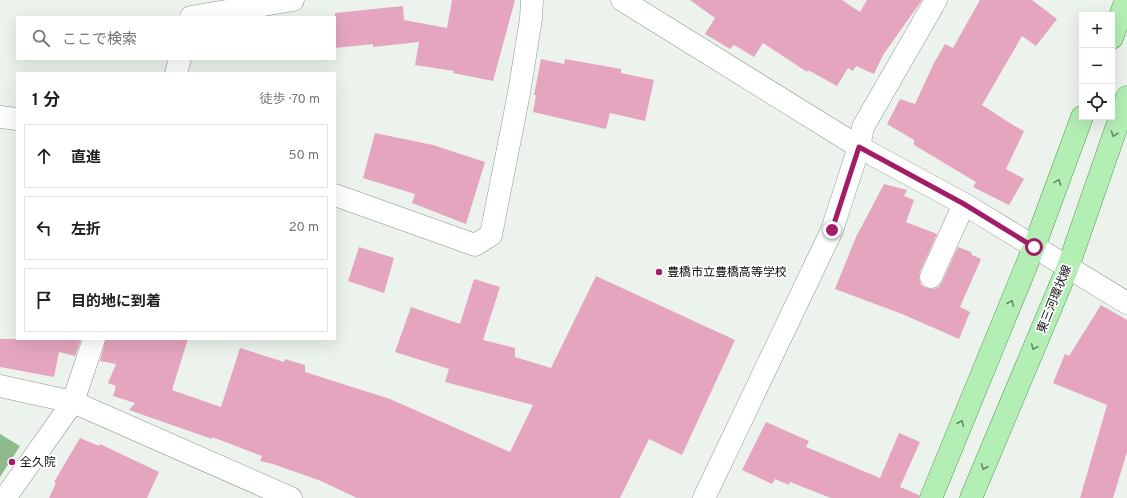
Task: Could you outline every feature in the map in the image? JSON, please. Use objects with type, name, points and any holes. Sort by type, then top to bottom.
[{"type":"main road","points":[[1115,30],[1126,0]]},
{"type":"main road","name":"東三河環状線","points":[[971,498],[1068,268],[1127,97]]},
{"type":"main road","points":[[931,498],[1034,247],[1081,120]]},
{"type":"street","points":[[191,16],[196,0]]},
{"type":"street","points":[[197,16],[293,0]]},
{"type":"street","points":[[336,195],[475,245],[491,234],[519,93],[531,19],[532,0]]},
{"type":"street","points":[[622,0],[859,147],[964,204],[1127,303]]},
{"type":"street","points":[[704,498],[832,230],[859,147],[863,127],[936,0]]},
{"type":"street","points":[[176,72],[180,60]]},
{"type":"street","points":[[0,117],[16,119]]},
{"type":"street","points":[[931,277],[964,204]]},
{"type":"street","points":[[5,498],[73,402],[94,340]]},
{"type":"street","points":[[0,386],[73,402],[291,498]]},
{"type":"green space","points":[[0,434],[20,446],[0,477]]},
{"type":"building","points":[[452,0],[515,0],[493,81],[453,73],[454,71],[415,65],[419,42],[373,47],[373,44],[336,48],[335,13],[403,6],[404,20],[447,28]]},
{"type":"building","points":[[690,0],[842,0],[860,12],[867,0],[922,0],[883,55],[874,74],[856,66],[853,71],[848,68],[837,86],[808,70],[807,72],[763,43],[754,57],[734,45],[730,49],[705,34],[715,18]]},
{"type":"building","points":[[980,0],[1032,0],[1057,19],[1036,46],[1022,36],[982,105],[1024,131],[1006,169],[1024,179],[1009,205],[973,187],[976,182],[914,145],[914,140],[887,124],[900,99],[915,104],[934,63],[945,44],[953,48]]},
{"type":"building","points":[[541,59],[564,64],[565,59],[621,69],[621,73],[654,80],[645,121],[610,113],[606,129],[533,112],[536,95],[534,95]]},
{"type":"building","points":[[375,133],[433,145],[485,162],[466,224],[412,203],[415,194],[363,178]]},
{"type":"building","points":[[884,184],[907,190],[904,196],[914,200],[906,222],[937,234],[920,272],[919,279],[921,285],[926,288],[933,289],[939,287],[958,247],[971,252],[972,255],[981,259],[960,307],[970,312],[959,339],[902,314],[835,289],[856,237]]},
{"type":"building","points":[[359,247],[394,258],[384,293],[348,281]]},
{"type":"building","points":[[596,276],[735,340],[682,455],[649,439],[620,498],[357,498],[321,481],[260,461],[262,456],[212,437],[212,439],[129,410],[135,403],[113,396],[116,386],[108,383],[116,364],[100,361],[106,340],[188,340],[172,390],[221,407],[240,348],[284,362],[285,359],[305,365],[305,372],[390,399],[510,452],[533,405],[445,382],[449,369],[395,352],[411,307],[460,324],[474,279],[500,287],[483,340],[515,348],[515,357],[551,368]]},
{"type":"building","points":[[1101,305],[1127,320],[1127,452],[1113,498],[1080,498],[1107,405],[1053,383],[1065,354],[1069,356]]},
{"type":"building","points":[[0,339],[81,340],[75,356],[59,352],[54,377],[0,367]]},
{"type":"building","points":[[766,422],[809,441],[806,447],[880,478],[899,433],[920,442],[900,487],[919,495],[919,498],[831,498],[790,482],[789,485],[775,479],[772,484],[742,470]]},
{"type":"building","points":[[80,438],[99,446],[100,444],[159,472],[147,498],[49,498],[56,483],[54,482]]},
{"type":"place","name":"豊橋市立豊橋高等学校","points":[[659,272]]},
{"type":"place","name":"全久院","points":[[12,462]]},
{"type":"route","points":[[832,230],[859,147],[964,204],[1034,247]]}]
